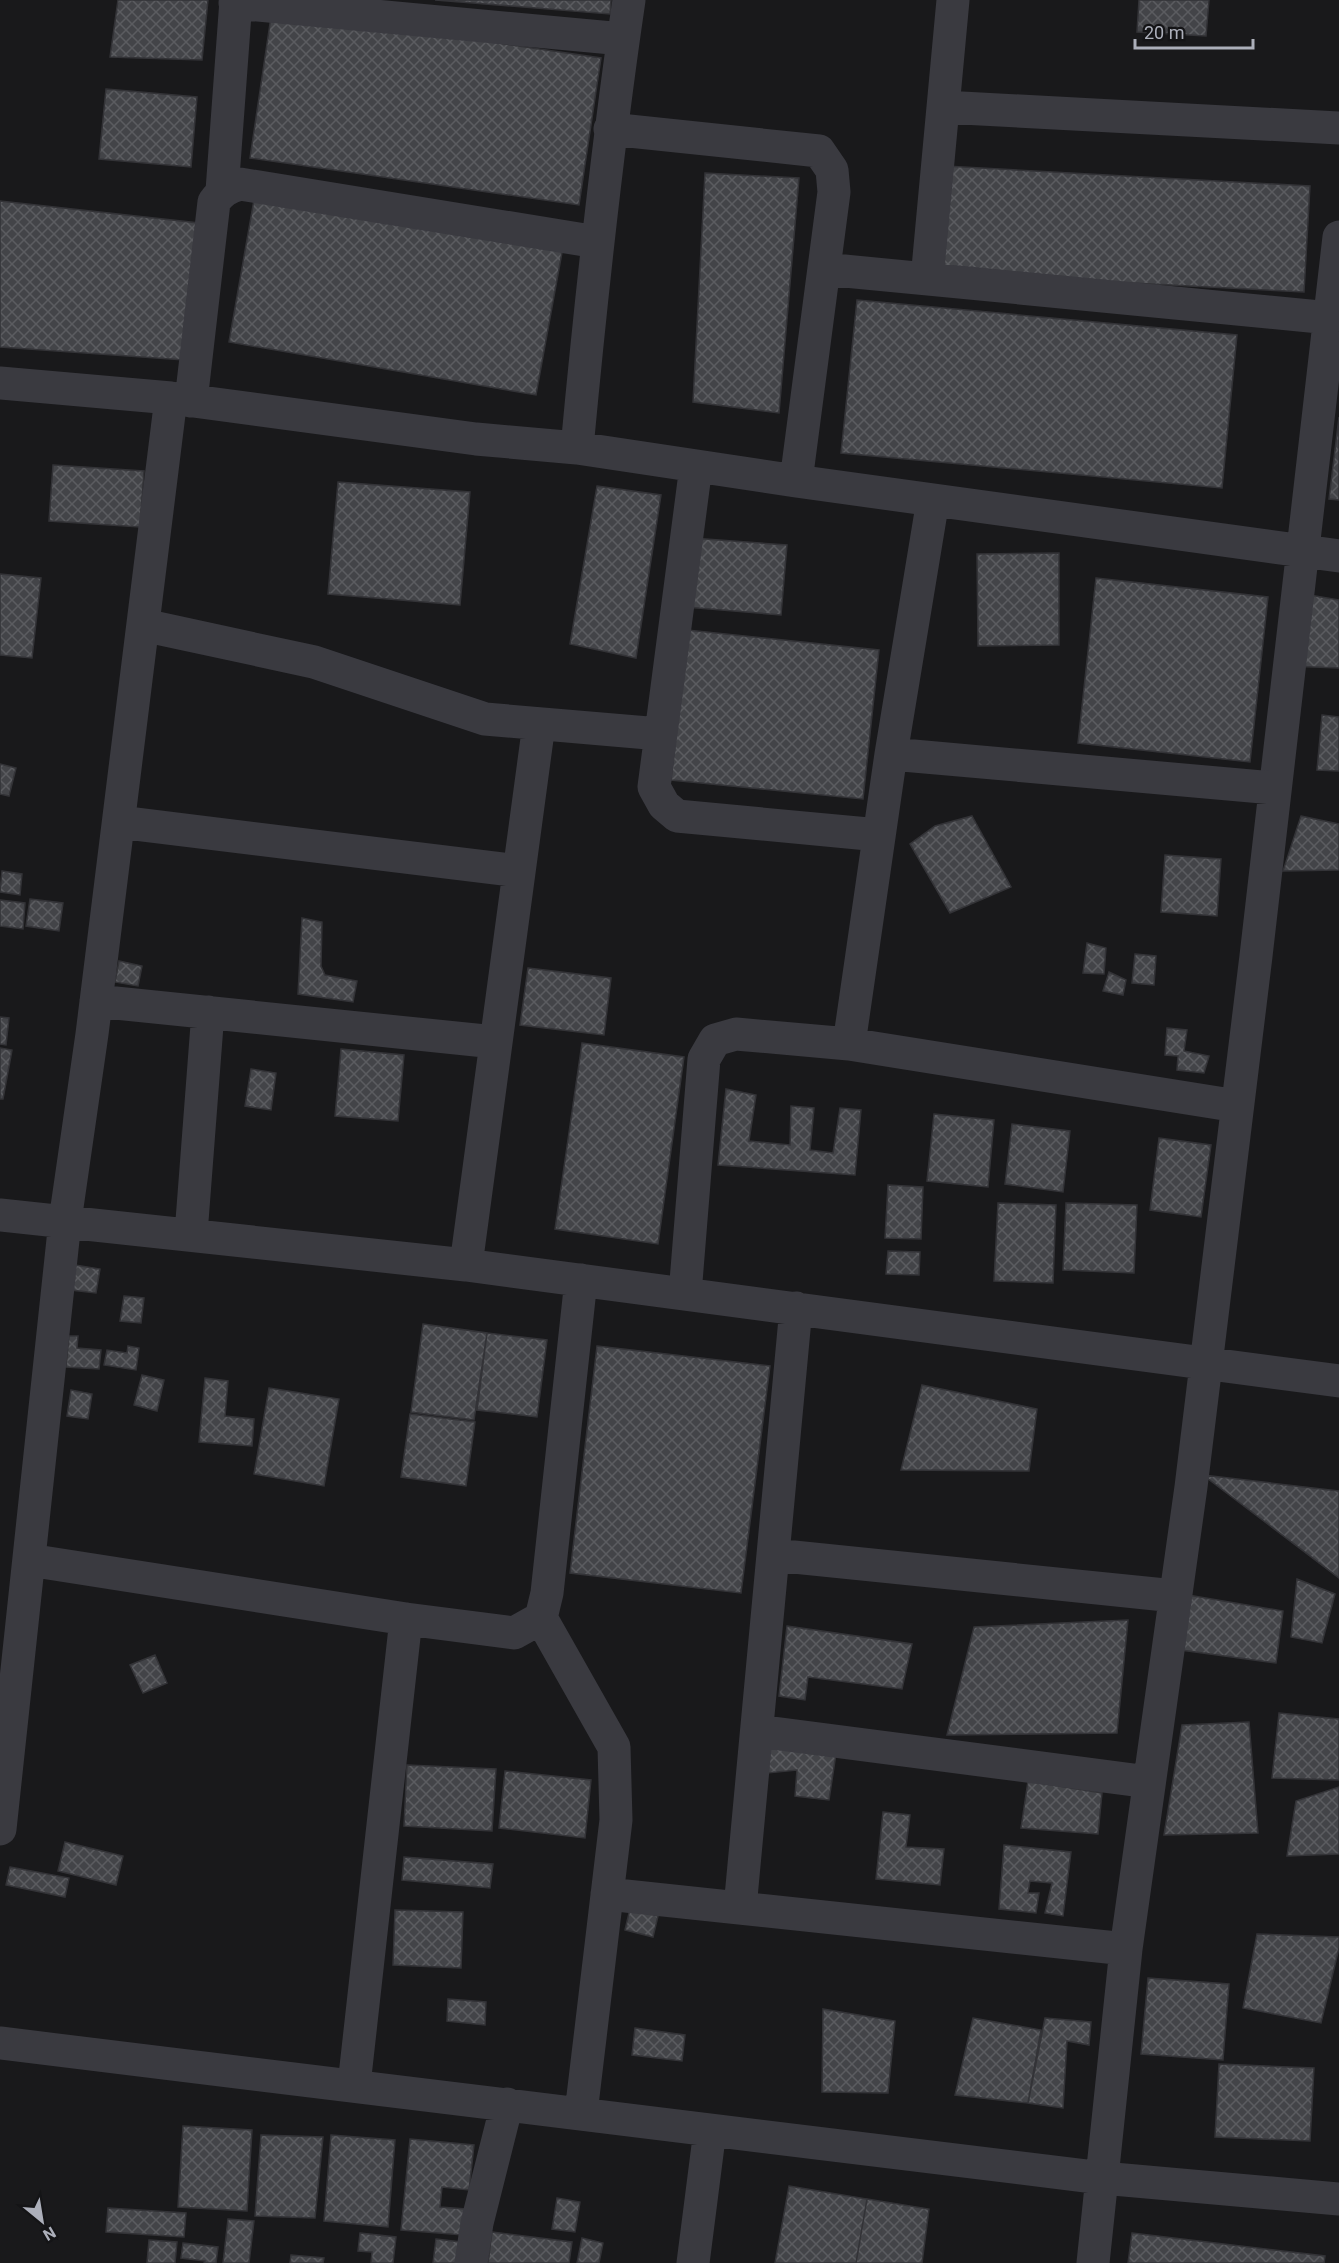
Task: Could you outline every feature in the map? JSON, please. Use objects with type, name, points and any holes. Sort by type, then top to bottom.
[{"type":"street","points":[[577,448],[597,242],[628,0]]},
{"type":"street","points":[[927,279],[953,0]]},
{"type":"street","points":[[0,1829],[65,1221],[96,1001],[143,625],[214,202],[222,191],[235,1],[623,39]]},
{"type":"street","points":[[944,107],[1339,128]]},
{"type":"street","points":[[610,129],[819,152],[832,170],[834,192],[796,481]]},
{"type":"street","points":[[222,191],[240,184],[597,242]]},
{"type":"street","points":[[1093,2263],[1126,1949],[1191,1486],[1339,237]]},
{"type":"street","points":[[824,269],[1330,318]]},
{"type":"street","points":[[0,383],[181,400],[476,439],[577,448],[796,481],[1339,556]]},
{"type":"street","points":[[696,466],[654,786],[664,805],[677,816],[879,835]]},
{"type":"street","points":[[849,1044],[891,754],[933,500]]},
{"type":"street","points":[[143,625],[314,662],[485,719],[660,734]]},
{"type":"street","points":[[466,1265],[539,724]]},
{"type":"street","points":[[891,754],[1274,788]]},
{"type":"street","points":[[119,822],[519,871]]},
{"type":"street","points":[[96,1001],[495,1042]]},
{"type":"street","points":[[191,1234],[208,1012]]},
{"type":"street","points":[[686,1294],[704,1059],[715,1040],[736,1034],[849,1044],[1237,1106]]},
{"type":"street","points":[[0,1215],[466,1265],[1339,1381]]},
{"type":"street","points":[[581,1280],[547,1593],[541,1618],[614,1747],[616,1820],[581,2113]]},
{"type":"street","points":[[740,1908],[796,1308]]},
{"type":"street","points":[[774,1555],[1175,1596]]},
{"type":"street","points":[[29,1560],[406,1619],[514,1633],[541,1618]]},
{"type":"street","points":[[354,2085],[406,1619]]},
{"type":"street","points":[[758,1731],[1149,1782]]},
{"type":"street","points":[[607,1894],[1126,1949]]},
{"type":"street","points":[[0,2043],[1102,2178],[1339,2199]]},
{"type":"street","points":[[471,2263],[477,2223],[507,2104]]},
{"type":"street","points":[[693,2263],[710,2130]]},
{"type":"building","points":[[118,0],[208,0],[202,60],[110,57]]},
{"type":"building","points":[[435,0],[611,0],[610,14]]},
{"type":"building","points":[[1139,0],[1209,0],[1206,36],[1137,32]]},
{"type":"building","points":[[272,10],[601,58],[579,205],[250,158]]},
{"type":"building","points":[[106,89],[197,97],[191,167],[99,159]]},
{"type":"building","points":[[945,166],[1310,186],[1304,292],[938,273]]},
{"type":"building","points":[[705,173],[799,178],[779,413],[693,402]]},
{"type":"building","points":[[255,194],[563,247],[536,395],[229,342]]},
{"type":"building","points":[[0,201],[199,223],[184,360],[0,347]]},
{"type":"building","points":[[857,300],[1237,335],[1222,488],[841,453]]},
{"type":"building","points":[[1339,417],[1339,500],[1329,499]]},
{"type":"building","points":[[53,465],[144,471],[140,527],[49,521]]},
{"type":"building","points":[[338,482],[470,492],[460,605],[328,594]]},
{"type":"building","points":[[597,486],[661,495],[636,658],[570,644]]},
{"type":"building","points":[[692,538],[787,545],[781,615],[686,607]]},
{"type":"building","points":[[1059,553],[1059,645],[978,646],[977,554]]},
{"type":"building","points":[[0,574],[41,578],[32,658],[0,655]]},
{"type":"building","points":[[1096,578],[1268,597],[1250,762],[1078,743]]},
{"type":"building","points":[[1298,593],[1339,600],[1339,668],[1289,666]]},
{"type":"building","points":[[687,630],[879,650],[863,799],[671,780]]},
{"type":"building","points":[[1322,715],[1339,717],[1339,771],[1317,770]]},
{"type":"building","points":[[0,764],[16,768],[9,796],[0,794]]},
{"type":"building","points":[[972,816],[1011,887],[950,913],[910,844],[935,826]]},
{"type":"building","points":[[1301,816],[1339,824],[1339,870],[1283,871]]},
{"type":"building","points":[[1165,855],[1221,859],[1217,916],[1161,912]]},
{"type":"building","points":[[2,871],[22,874],[20,895],[0,892]]},
{"type":"building","points":[[30,899],[63,903],[59,931],[26,926]]},
{"type":"building","points":[[0,900],[25,903],[23,929],[0,926]]},
{"type":"building","points":[[302,918],[322,922],[321,966],[325,975],[357,981],[353,1002],[298,994]]},
{"type":"building","points":[[1087,943],[1106,948],[1104,974],[1083,973]]},
{"type":"building","points":[[1135,954],[1156,956],[1154,985],[1132,983]]},
{"type":"building","points":[[119,961],[142,966],[138,986],[115,982]]},
{"type":"building","points":[[528,968],[611,978],[604,1035],[520,1025]]},
{"type":"building","points":[[1109,972],[1126,980],[1123,995],[1103,991]]},
{"type":"building","points":[[0,1017],[9,1018],[6,1045],[0,1044]]},
{"type":"building","points":[[1167,1028],[1187,1030],[1184,1051],[1209,1056],[1204,1073],[1177,1070],[1178,1056],[1165,1055]]},
{"type":"building","points":[[582,1043],[684,1057],[658,1244],[555,1229]]},
{"type":"building","points":[[0,1048],[12,1050],[3,1099],[0,1099]]},
{"type":"building","points":[[341,1049],[404,1055],[398,1121],[335,1116]]},
{"type":"building","points":[[251,1069],[276,1073],[271,1110],[245,1106]]},
{"type":"building","points":[[726,1089],[756,1095],[749,1141],[790,1145],[791,1106],[814,1108],[810,1150],[833,1153],[840,1108],[861,1110],[855,1175],[718,1165]]},
{"type":"building","points":[[934,1114],[994,1120],[988,1187],[927,1181]]},
{"type":"building","points":[[1012,1124],[1070,1131],[1063,1192],[1005,1184]]},
{"type":"building","points":[[1159,1138],[1211,1145],[1201,1217],[1150,1210]]},
{"type":"building","points":[[888,1185],[923,1187],[921,1239],[885,1238]]},
{"type":"building","points":[[998,1203],[1056,1205],[1053,1283],[994,1281]]},
{"type":"building","points":[[1066,1203],[1137,1205],[1134,1273],[1063,1270]]},
{"type":"building","points":[[888,1251],[920,1252],[919,1275],[886,1274]]},
{"type":"building","points":[[75,1265],[100,1269],[96,1293],[71,1290]]},
{"type":"building","points":[[124,1296],[144,1298],[141,1323],[120,1321]]},
{"type":"building","points":[[423,1324],[487,1333],[474,1420],[411,1412]]},
{"type":"building","points":[[487,1333],[547,1340],[537,1417],[477,1410]]},
{"type":"building","points":[[69,1336],[78,1336],[77,1348],[101,1350],[99,1369],[66,1367]]},
{"type":"building","points":[[128,1346],[139,1348],[136,1370],[104,1365],[107,1350],[127,1353]]},
{"type":"building","points":[[597,1346],[770,1366],[741,1593],[570,1573]]},
{"type":"building","points":[[142,1375],[164,1380],[157,1411],[134,1405]]},
{"type":"building","points":[[205,1378],[228,1381],[225,1416],[254,1419],[252,1446],[199,1442]]},
{"type":"building","points":[[922,1385],[1037,1409],[1029,1471],[901,1470]]},
{"type":"building","points":[[269,1388],[339,1399],[324,1486],[254,1474]]},
{"type":"building","points":[[71,1390],[92,1394],[88,1419],[67,1416]]},
{"type":"building","points":[[410,1414],[475,1422],[466,1486],[401,1477]]},
{"type":"building","points":[[1203,1475],[1339,1491],[1339,1578]]},
{"type":"building","points":[[1297,1579],[1335,1594],[1322,1643],[1291,1637]]},
{"type":"building","points":[[1188,1595],[1283,1611],[1276,1663],[1181,1650]]},
{"type":"building","points":[[1128,1620],[1117,1733],[947,1735],[974,1627]]},
{"type":"building","points":[[787,1626],[912,1644],[902,1689],[808,1677],[805,1700],[779,1696]]},
{"type":"building","points":[[155,1655],[167,1683],[143,1693],[130,1665]]},
{"type":"building","points":[[1279,1713],[1339,1719],[1339,1780],[1272,1778]]},
{"type":"building","points":[[1249,1722],[1258,1833],[1164,1835],[1182,1725]]},
{"type":"building","points":[[769,1739],[837,1747],[829,1800],[795,1796],[797,1770],[767,1773]]},
{"type":"building","points":[[407,1765],[496,1769],[492,1831],[404,1826]]},
{"type":"building","points":[[505,1771],[591,1780],[585,1838],[499,1828]]},
{"type":"building","points":[[1028,1781],[1102,1793],[1098,1834],[1021,1828]]},
{"type":"building","points":[[1339,1787],[1339,1854],[1287,1856],[1296,1801]]},
{"type":"building","points":[[883,1812],[910,1815],[906,1847],[944,1849],[940,1885],[876,1879]]},
{"type":"building","points":[[65,1842],[123,1856],[116,1885],[58,1871]]},
{"type":"building","points":[[1004,1845],[1071,1852],[1063,1916],[1045,1913],[1052,1883],[1030,1881],[1028,1893],[1039,1893],[1036,1913],[999,1909]]},
{"type":"building","points":[[404,1857],[493,1864],[490,1888],[402,1880]]},
{"type":"building","points":[[10,1867],[69,1878],[65,1897],[6,1885]]},
{"type":"building","points":[[630,1909],[658,1916],[653,1937],[625,1930]]},
{"type":"building","points":[[395,1910],[463,1912],[461,1968],[393,1965]]},
{"type":"building","points":[[1257,1934],[1339,1937],[1339,1948],[1321,2023],[1243,2008]]},
{"type":"building","points":[[1148,1978],[1229,1984],[1223,2060],[1141,2054]]},
{"type":"building","points":[[448,1999],[486,2002],[485,2025],[447,2021]]},
{"type":"building","points":[[823,2009],[895,2021],[888,2093],[822,2092]]},
{"type":"building","points":[[973,2018],[1041,2030],[1028,2103],[955,2095]]},
{"type":"building","points":[[1045,2018],[1091,2022],[1089,2045],[1067,2041],[1063,2108],[1028,2103]]},
{"type":"building","points":[[635,2028],[685,2035],[682,2061],[632,2055]]},
{"type":"building","points":[[1219,2064],[1314,2068],[1310,2141],[1215,2137]]},
{"type":"building","points":[[183,2126],[252,2130],[247,2211],[178,2207]]},
{"type":"building","points":[[261,2135],[323,2137],[315,2218],[255,2216]]},
{"type":"building","points":[[331,2135],[395,2140],[388,2227],[324,2221]]},
{"type":"building","points":[[410,2139],[474,2145],[469,2190],[442,2187],[440,2207],[466,2209],[463,2235],[401,2230]]},
{"type":"building","points":[[789,2186],[867,2199],[856,2263],[775,2263]]},
{"type":"building","points":[[557,2198],[580,2202],[575,2232],[552,2229]]},
{"type":"building","points":[[867,2199],[929,2209],[922,2263],[856,2263]]},
{"type":"building","points":[[108,2208],[186,2213],[184,2237],[106,2232]]},
{"type":"building","points":[[228,2219],[254,2221],[249,2263],[223,2263]]},
{"type":"building","points":[[492,2232],[572,2242],[569,2263],[488,2263]]},
{"type":"building","points":[[360,2233],[396,2237],[393,2263],[371,2263],[372,2252],[358,2251]]},
{"type":"building","points":[[1132,2233],[1325,2256],[1324,2263],[1128,2263]]},
{"type":"building","points":[[582,2238],[603,2243],[599,2263],[577,2263]]},
{"type":"building","points":[[436,2239],[461,2242],[459,2263],[433,2263]]},
{"type":"building","points":[[149,2240],[177,2242],[175,2263],[147,2263]]},
{"type":"building","points":[[183,2243],[218,2247],[216,2263],[181,2258]]},
{"type":"building","points":[[291,2255],[324,2258],[323,2263],[290,2263]]}]
